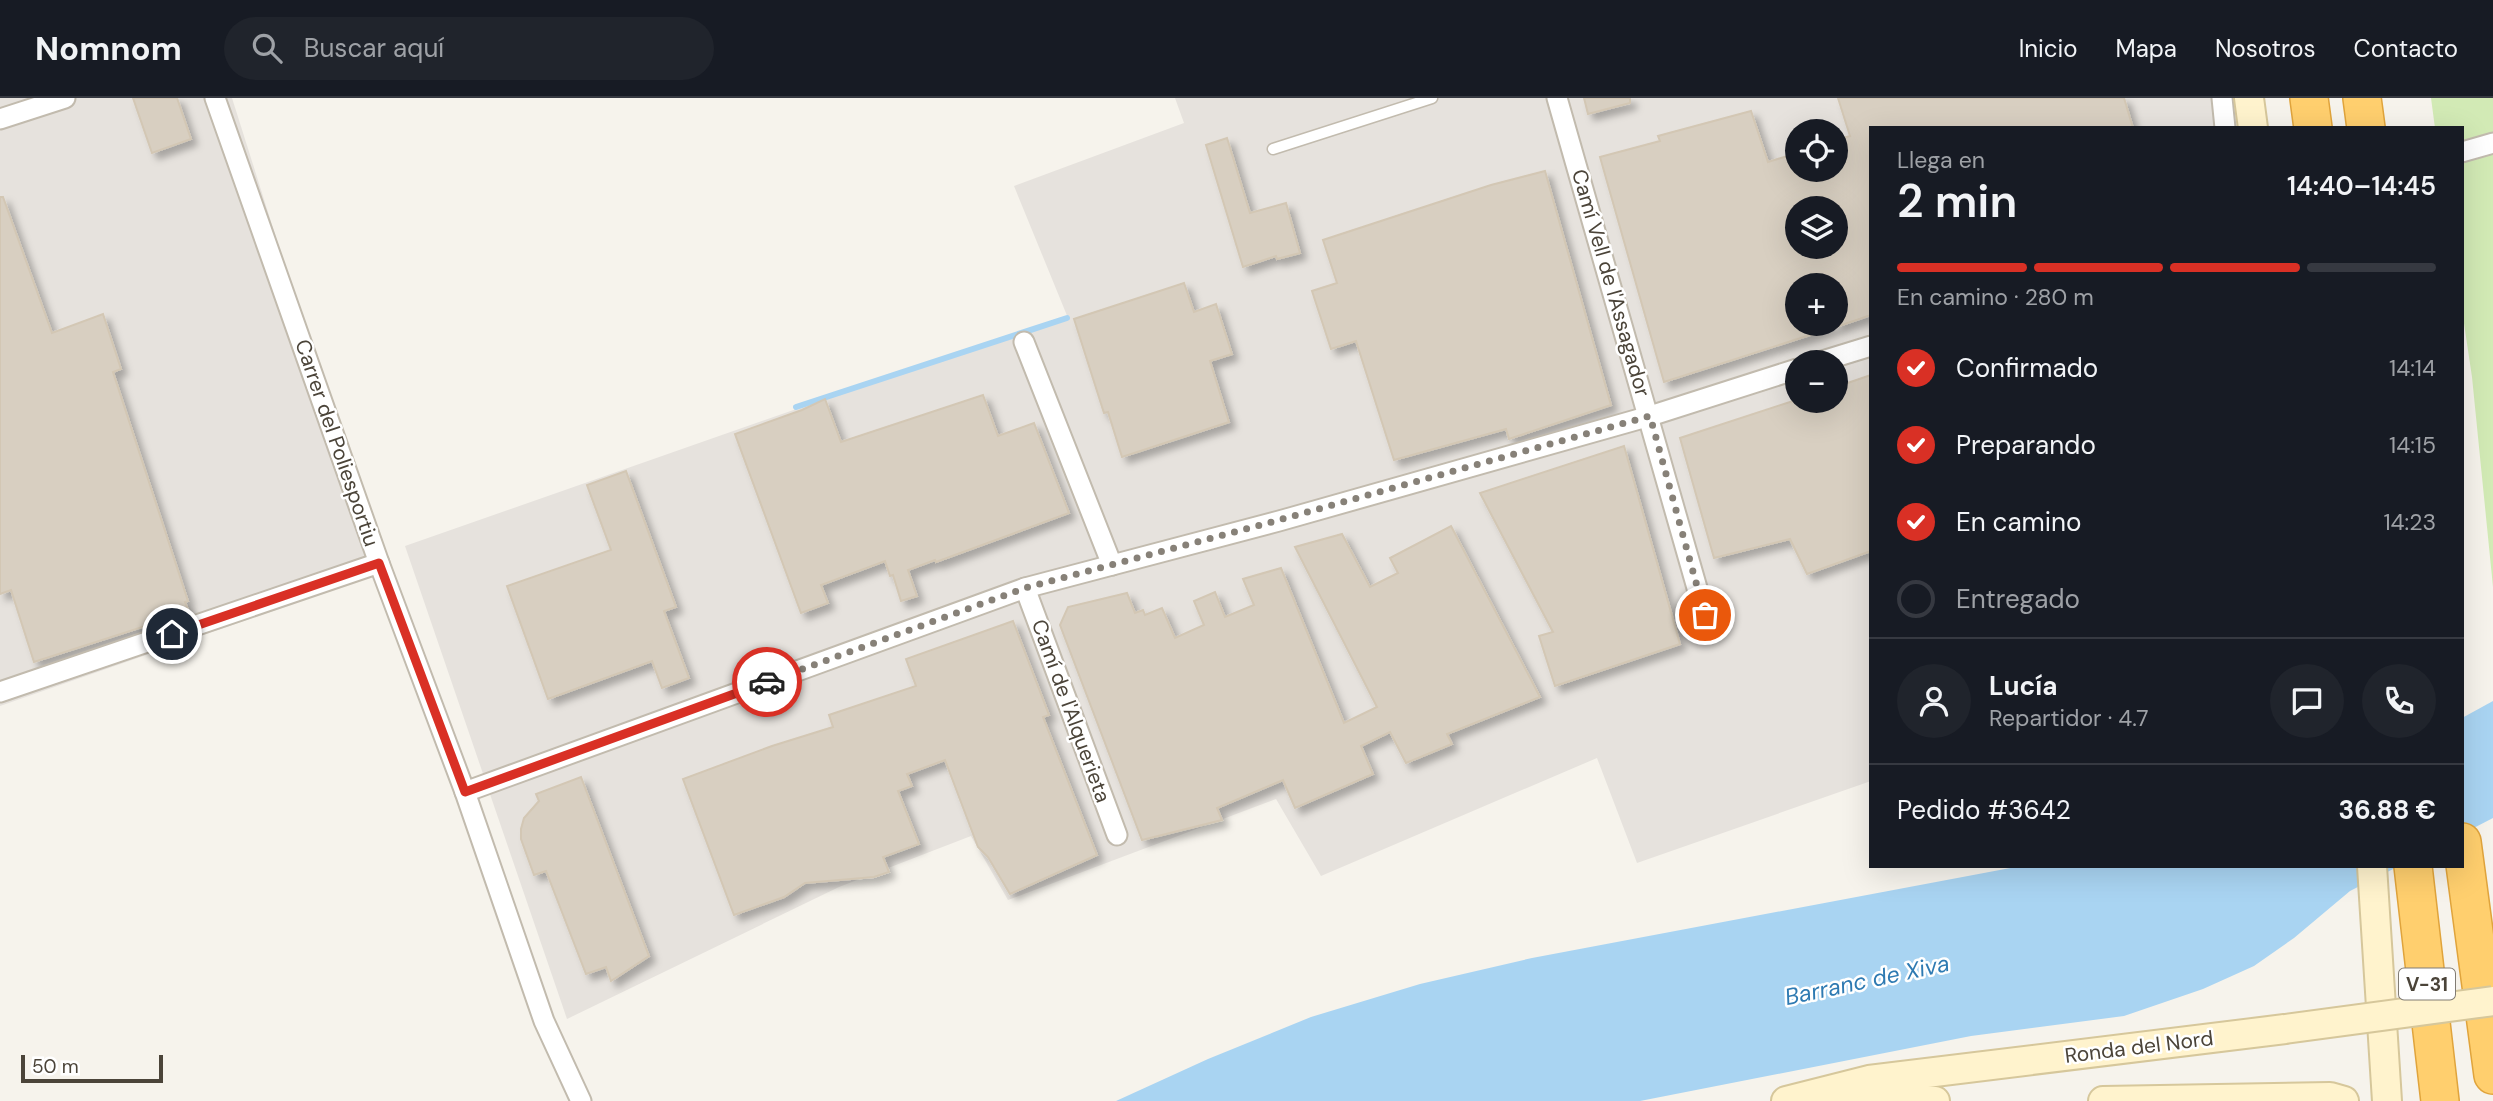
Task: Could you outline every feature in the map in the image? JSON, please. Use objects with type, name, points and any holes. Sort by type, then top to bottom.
[{"type":"highway","points":[[2309,98],[2313,126]]},
{"type":"highway","points":[[2362,98],[2366,126]]},
{"type":"highway","name":"V-31","points":[[2464,857],[2493,1076]]},
{"type":"highway","name":"V-31","points":[[2413,868],[2440,1101]]},
{"type":"street","points":[[0,119],[65,98]]},
{"type":"street","name":"Carrer del Poliesportiu","points":[[215,98],[379,563],[465,792],[544,1021],[581,1101]]},
{"type":"street","name":"Camí Vell de l'Assagador","points":[[1558,98],[1709,630]]},
{"type":"street","points":[[2222,98],[2225,126]]},
{"type":"street","points":[[2249,98],[2253,126]]},
{"type":"street","points":[[2464,151],[2493,143]]},
{"type":"street","points":[[1024,342],[1112,565]]},
{"type":"street","points":[[1848,353],[1869,347]]},
{"type":"street","points":[[465,792],[1025,588],[1293,517],[1650,416],[1785,373]]},
{"type":"street","points":[[0,692],[379,563]]},
{"type":"street","name":"Camí de l'Alquerieta","points":[[1025,588],[1117,835]]},
{"type":"street","points":[[2373,876],[2387,1101]]},
{"type":"street","name":"Ronda del Nord","points":[[1786,1101],[1869,1080],[2493,1001]]},
{"type":"street","points":[[1818,1101],[1875,1097],[1935,1101]]},
{"type":"street","points":[[2103,1101],[2330,1097],[2344,1101]]},
{"type":"lane","points":[[1273,149],[1432,98]]},
{"type":"shaded area","points":[[0,98],[232,98],[382,573],[0,706]]},
{"type":"shaded area","points":[[1175,98],[2237,98],[2242,126],[1869,126],[1869,782],[1637,863],[1597,758],[1321,876],[1276,799],[1008,900],[971,836],[839,887],[567,1019],[405,546],[825,399],[1068,318],[1014,186],[1184,123]]},
{"type":"green space","points":[[2431,98],[2493,98],[2493,587],[2464,323],[2464,126],[2435,126]]},
{"type":"water","points":[[2493,701],[2493,818],[2464,833],[2464,717]]},
{"type":"water","name":"Barranc de Xiva","points":[[2010,868],[2395,868],[2350,891],[2294,938],[2254,966],[2203,989],[2124,1016],[1971,1036],[1640,1101],[1116,1101],[1208,1059],[1311,1017],[1420,984],[1532,958]]},
{"type":"building","points":[[133,98],[177,98],[191,139],[152,153]]},
{"type":"building","points":[[1584,98],[1630,98],[1630,103],[1588,114]]},
{"type":"building","points":[[1838,98],[2124,98],[2132,126],[1869,126],[1869,316],[1848,323],[1848,273],[1785,273],[1785,336],[1807,336],[1664,382],[1600,157],[1660,141],[1658,136],[1751,111],[1768,162],[1785,157],[1785,182],[1848,182],[1848,119],[1845,119]]},
{"type":"building","points":[[1227,138],[1250,213],[1286,203],[1300,253],[1277,259],[1276,256],[1243,267],[1206,145]]},
{"type":"building","points":[[1545,171],[1611,405],[1509,439],[1506,429],[1394,460],[1356,341],[1331,349],[1312,291],[1337,283],[1323,240],[1491,185]]},
{"type":"building","points":[[0,197],[3,197],[52,333],[103,314],[121,369],[113,372],[188,601],[185,602],[189,612],[34,662],[11,590],[0,594]]},
{"type":"building","points":[[1184,283],[1194,312],[1216,304],[1232,354],[1210,361],[1229,422],[1122,457],[1108,412],[1104,413],[1074,319]]},
{"type":"building","points":[[1869,376],[1869,552],[1807,574],[1790,539],[1714,558],[1680,438],[1785,404],[1785,413],[1848,413],[1848,383]]},
{"type":"building","points":[[983,395],[998,436],[1034,423],[1069,513],[908,570],[917,596],[901,601],[893,575],[890,576],[885,561],[821,585],[828,603],[801,613],[735,434],[825,399],[841,442]]},
{"type":"building","points":[[1624,446],[1680,644],[1555,686],[1539,636],[1553,632],[1480,493]]},
{"type":"building","points":[[626,471],[676,607],[664,611],[689,678],[662,688],[652,661],[548,699],[507,586],[611,550],[587,485]]},
{"type":"building","points":[[1451,526],[1540,697],[1447,734],[1452,744],[1406,763],[1390,732],[1361,746],[1373,774],[1295,808],[1283,780],[1217,808],[1222,820],[1142,840],[1060,625],[1068,607],[1127,593],[1135,613],[1143,610],[1145,615],[1162,608],[1175,638],[1204,625],[1194,601],[1215,592],[1225,617],[1254,605],[1243,579],[1281,568],[1344,723],[1377,707],[1295,547],[1342,534],[1370,587],[1398,573],[1390,558]]},
{"type":"building","points":[[1013,621],[1049,715],[1043,717],[1097,855],[1010,894],[988,857],[978,847],[945,760],[907,774],[912,786],[898,791],[919,844],[883,857],[889,872],[874,877],[805,883],[784,897],[734,915],[683,779],[833,727],[829,715],[916,686],[906,659]]},
{"type":"building","points":[[581,777],[649,956],[611,981],[606,967],[586,974],[546,871],[534,875],[521,839],[524,818],[539,801],[536,794]]},
{"type":"waterway","points":[[796,407],[1067,318]]},
{"type":"way so far","points":[[767,682],[1025,588],[1650,416],[1705,615]]},
{"type":"route","points":[[172,634],[379,563],[465,792],[767,682]]}]
